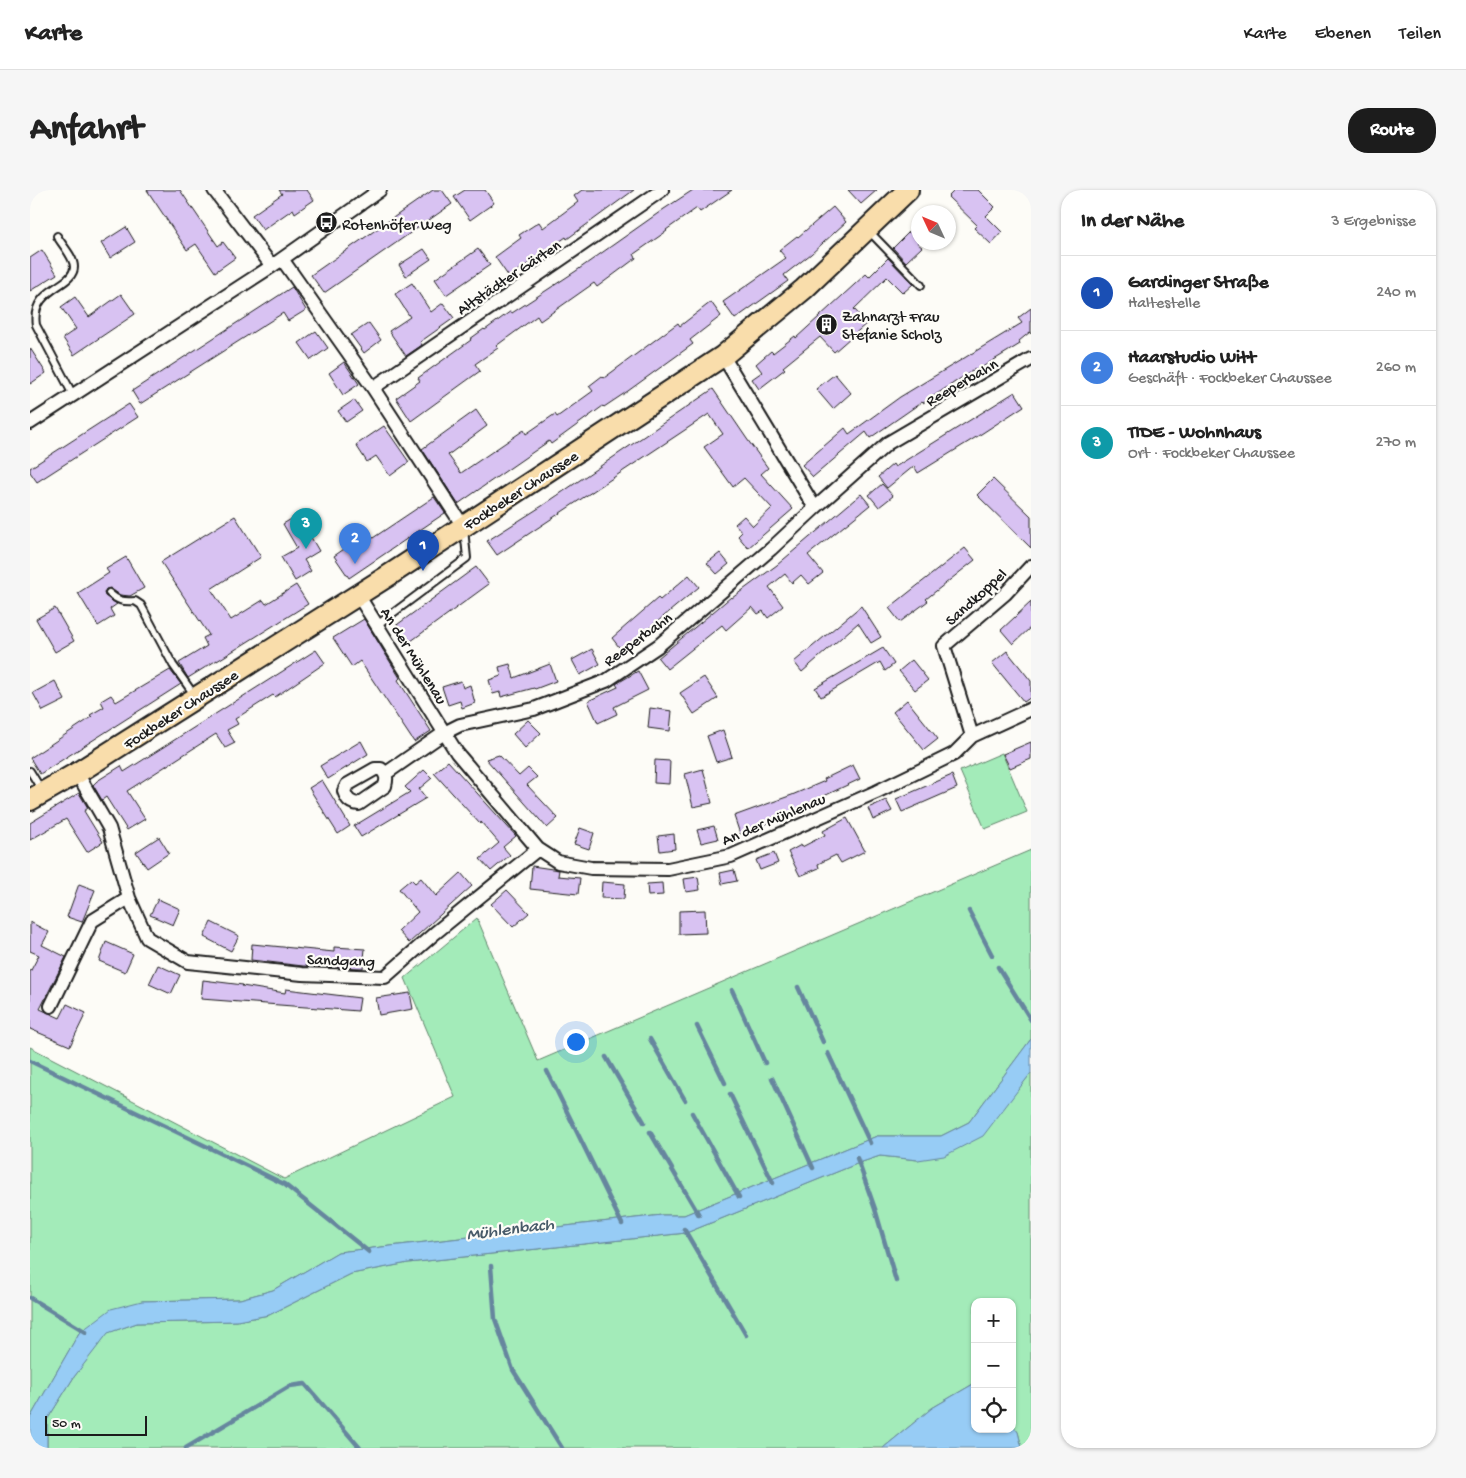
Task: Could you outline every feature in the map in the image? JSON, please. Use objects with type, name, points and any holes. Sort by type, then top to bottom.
[{"type":"main road","name":"Fockbeker Chaussee","points":[[37,796],[77,773],[391,574],[723,356],[804,289],[907,190]]},
{"type":"street","points":[[214,190],[277,262],[373,388],[463,526]]},
{"type":"street","points":[[30,423],[277,262],[380,190]]},
{"type":"street","name":"Altstädter Gärten","points":[[373,388],[662,190]]},
{"type":"street","points":[[723,356],[814,508]]},
{"type":"street","name":"Reeperbahn","points":[[444,733],[460,726],[534,709],[606,681],[658,646],[771,549],[814,508],[888,443],[1031,359]]},
{"type":"street","name":"Sandkoppel","points":[[972,736],[944,646],[1005,594],[1031,566]]},
{"type":"street","name":"An der Mühlenau","points":[[358,595],[457,753],[538,849],[558,862],[591,868],[668,869],[731,856],[884,788],[954,754],[972,736],[1031,709]]},
{"type":"street","points":[[386,774],[444,733]]},
{"type":"street","name":"Sandgang","points":[[77,773],[109,828],[129,898],[147,938],[188,962],[302,974],[385,977],[435,933],[538,849]]},
{"type":"street","points":[[51,1006],[92,921],[129,898]]},
{"type":"lane","points":[[867,229],[921,285]]},
{"type":"lane","points":[[57,236],[71,259],[74,268],[71,274],[44,294],[33,315],[36,325],[73,395]]},
{"type":"lane","points":[[377,625],[467,558],[463,526]]},
{"type":"lane","points":[[109,593],[115,599],[123,602],[135,601],[141,605],[173,665],[196,697]]},
{"type":"lane","points":[[30,771],[37,796]]},
{"type":"green space","points":[[1002,753],[1027,812],[985,829],[960,771]]},
{"type":"green space","points":[[1031,850],[1031,1039],[969,1122],[941,1136],[877,1136],[684,1215],[662,1215],[338,1252],[273,1290],[240,1299],[142,1301],[79,1333],[30,1418],[30,1047],[284,1179],[455,1097],[405,978],[477,918],[538,1061]]},
{"type":"green space","points":[[1031,1073],[1031,1448],[1022,1448],[1016,1429],[1016,1298],[971,1298],[971,1385],[932,1408],[883,1448],[47,1448],[47,1420],[74,1377],[107,1333],[137,1323],[237,1321],[269,1315],[351,1274],[408,1263],[686,1233],[880,1156],[918,1160],[1016,1092]]},
{"type":"water","points":[[1031,1039],[1031,1073],[983,1136],[944,1156],[918,1160],[880,1156],[686,1233],[408,1263],[351,1274],[269,1315],[237,1321],[137,1323],[108,1333],[74,1377],[47,1420],[47,1448],[30,1448],[30,1418],[79,1333],[111,1309],[142,1301],[240,1299],[273,1290],[338,1252],[662,1215],[684,1215],[877,1136],[941,1136],[969,1122]]},
{"type":"water","points":[[971,1385],[971,1433],[1016,1433],[1016,1429],[1022,1448],[883,1448],[932,1408]]},
{"type":"building","points":[[147,190],[180,190],[218,246],[223,242],[235,258],[215,272],[196,244],[187,250]]},
{"type":"building","points":[[279,190],[307,190],[314,200],[295,213],[293,209],[263,230],[252,215],[282,194]]},
{"type":"building","points":[[433,190],[442,190],[452,204],[324,293],[311,275]]},
{"type":"building","points":[[465,190],[485,190],[494,203],[470,220],[454,197]]},
{"type":"building","points":[[582,190],[634,190],[567,239],[566,237],[509,277],[495,257],[521,238],[519,235],[539,222],[543,228],[578,202],[574,196]]},
{"type":"building","points":[[693,190],[732,190],[700,212],[697,208],[666,230],[634,254],[636,258],[597,287],[594,283],[540,321],[537,316],[475,364],[480,371],[411,421],[396,398],[420,381],[418,378],[484,329],[576,271]]},
{"type":"building","points":[[848,190],[877,190],[861,204]]},
{"type":"building","points":[[955,190],[978,190],[995,207],[986,216],[1002,232],[991,244],[974,228],[977,225],[948,197]]},
{"type":"building","points":[[833,207],[846,222],[811,254],[784,275],[788,281],[735,319],[723,302],[786,258],[779,250],[798,237]]},
{"type":"building","points":[[126,227],[135,242],[110,258],[101,243]]},
{"type":"building","points":[[911,230],[911,250],[919,250],[906,262],[893,248]]},
{"type":"building","points":[[424,249],[431,259],[406,276],[399,265]]},
{"type":"building","points":[[478,249],[490,265],[446,295],[435,279]]},
{"type":"building","points":[[42,250],[57,274],[30,291],[30,258]]},
{"type":"building","points":[[888,258],[913,284],[903,293],[887,277],[854,309],[867,323],[834,352],[820,337],[783,367],[785,369],[759,389],[752,379],[762,372],[756,364],[771,351],[773,353],[795,336],[796,338],[866,274],[869,277]]},
{"type":"building","points":[[412,283],[431,312],[443,303],[454,318],[420,342],[422,345],[406,356],[389,331],[410,317],[395,294]]},
{"type":"building","points":[[292,287],[306,310],[288,321],[283,313],[140,404],[132,391]]},
{"type":"building","points":[[121,294],[135,314],[74,355],[63,338],[76,329],[61,307],[75,297],[89,317]]},
{"type":"building","points":[[711,302],[721,316],[690,340],[693,344],[551,444],[549,441],[458,504],[422,449],[476,410],[487,426],[448,455],[461,473],[524,430],[526,434],[555,414],[557,417],[593,391],[589,386],[602,376],[604,378],[678,323],[680,326]]},
{"type":"building","points":[[1031,308],[1031,334],[1030,332],[1019,341],[1020,344],[922,402],[870,438],[866,432],[813,477],[802,465],[845,428],[849,434],[900,397],[1022,323],[1018,318]]},
{"type":"building","points":[[369,323],[381,340],[364,353],[351,335]]},
{"type":"building","points":[[316,331],[328,348],[311,360],[299,343]]},
{"type":"building","points":[[30,348],[46,373],[30,384]]},
{"type":"building","points":[[344,362],[359,384],[343,395],[329,373]]},
{"type":"building","points":[[835,374],[851,393],[833,409],[816,389]]},
{"type":"building","points":[[713,389],[768,468],[761,474],[793,509],[748,548],[738,536],[742,532],[735,524],[744,516],[753,526],[772,508],[744,478],[733,487],[704,447],[723,434],[709,414],[497,555],[487,541],[542,506]]},
{"type":"building","points":[[1015,392],[1024,406],[978,436],[918,473],[914,466],[887,488],[878,477],[893,464],[895,467]]},
{"type":"building","points":[[354,400],[362,411],[346,422],[338,411]]},
{"type":"building","points":[[129,404],[138,417],[37,482],[30,472],[30,468]]},
{"type":"building","points":[[384,426],[409,462],[390,476],[376,456],[367,462],[356,445]]},
{"type":"building","points":[[993,479],[1031,516],[1031,548],[977,495]]},
{"type":"building","points":[[882,484],[893,496],[879,507],[869,495]]},
{"type":"building","points":[[861,494],[870,505],[808,555],[823,573],[809,584],[801,575],[792,583],[785,574],[769,587],[783,606],[768,618],[763,611],[758,614],[752,607],[726,630],[722,625],[667,669],[658,658],[731,597],[777,565]]},
{"type":"building","points":[[434,497],[445,513],[349,578],[334,556],[363,536],[367,542]]},
{"type":"building","points":[[298,515],[319,551],[304,560],[311,571],[295,581],[281,557],[297,548],[283,524]]},
{"type":"building","points":[[235,516],[261,557],[211,589],[231,620],[263,600],[266,604],[296,585],[308,604],[188,678],[179,663],[207,646],[203,638],[209,635],[161,562]]},
{"type":"building","points":[[965,548],[975,560],[926,599],[928,601],[900,622],[889,608]]},
{"type":"building","points":[[720,553],[729,564],[717,574],[707,563]]},
{"type":"building","points":[[126,557],[144,588],[130,596],[120,595],[110,588],[106,589],[105,596],[117,604],[110,609],[114,616],[98,626],[78,593],[109,573],[106,569]]},
{"type":"building","points":[[476,567],[489,584],[407,644],[394,627]]},
{"type":"building","points":[[689,575],[699,587],[622,651],[612,638],[658,598],[660,600]]},
{"type":"building","points":[[1031,602],[1031,627],[1013,644],[1001,630]]},
{"type":"building","points":[[861,606],[881,637],[871,643],[858,623],[802,672],[794,662]]},
{"type":"building","points":[[55,608],[74,641],[55,652],[36,619]]},
{"type":"building","points":[[364,619],[400,678],[398,680],[431,731],[414,742],[360,661],[352,667],[333,638]]},
{"type":"building","points":[[883,648],[894,664],[885,671],[880,662],[821,697],[815,688]]},
{"type":"building","points":[[592,649],[600,664],[580,675],[572,660]]},
{"type":"building","points":[[316,650],[325,663],[275,697],[273,695],[235,719],[238,724],[227,730],[235,743],[225,748],[216,734],[127,791],[145,819],[127,830],[106,797],[102,800],[93,785],[97,781],[121,766],[124,772]]},
{"type":"building","points":[[1007,651],[1031,681],[1031,697],[1024,702],[992,663]]},
{"type":"building","points":[[912,660],[928,680],[915,690],[899,671]]},
{"type":"building","points":[[510,664],[514,678],[550,664],[556,681],[535,689],[501,697],[500,692],[493,694],[489,680],[501,676],[499,667]]},
{"type":"building","points":[[170,670],[181,684],[40,774],[30,758],[92,717],[90,715],[104,707],[101,701],[111,695],[116,702]]},
{"type":"building","points":[[638,671],[648,690],[614,707],[617,714],[598,723],[588,701],[618,687],[616,684]]},
{"type":"building","points":[[704,677],[718,698],[694,714],[680,693]]},
{"type":"building","points":[[55,681],[65,700],[43,711],[33,693]]},
{"type":"building","points":[[461,681],[463,688],[470,685],[475,703],[462,708],[460,701],[448,705],[442,687]]},
{"type":"building","points":[[907,700],[938,739],[924,750],[893,712]]},
{"type":"building","points":[[650,708],[672,711],[670,731],[648,728]]},
{"type":"building","points":[[528,720],[541,733],[525,748],[513,734]]},
{"type":"building","points":[[723,730],[732,757],[716,762],[707,736]]},
{"type":"building","points":[[361,741],[368,754],[328,779],[320,766]]},
{"type":"building","points":[[1031,742],[1031,759],[1010,768],[1003,754]]},
{"type":"building","points":[[499,755],[519,776],[528,768],[537,777],[527,785],[558,818],[547,828],[486,759]]},
{"type":"building","points":[[655,760],[670,761],[669,784],[654,783]]},
{"type":"building","points":[[448,761],[516,836],[503,847],[510,855],[491,871],[480,859],[499,843],[434,773]]},
{"type":"building","points":[[853,765],[860,779],[788,813],[789,815],[740,834],[734,816],[825,781],[824,779]]},
{"type":"building","points":[[703,769],[712,803],[693,807],[685,774]]},
{"type":"building","points":[[424,770],[432,778],[419,789],[426,798],[361,837],[354,826],[410,792],[405,787]]},
{"type":"building","points":[[952,775],[957,788],[902,812],[896,799]]},
{"type":"building","points":[[322,780],[350,826],[338,834],[309,788]]},
{"type":"building","points":[[79,793],[88,808],[84,811],[103,842],[87,852],[66,819],[30,840],[30,823]]},
{"type":"building","points":[[886,800],[892,811],[873,820],[868,808]]},
{"type":"building","points":[[847,818],[865,851],[841,863],[836,855],[818,864],[819,868],[800,876],[788,852],[825,835],[823,831]]},
{"type":"building","points":[[714,826],[718,839],[701,843],[697,830]]},
{"type":"building","points":[[580,828],[594,833],[589,849],[574,844]]},
{"type":"building","points":[[674,834],[675,849],[660,851],[658,836]]},
{"type":"building","points":[[159,837],[169,853],[147,868],[136,852]]},
{"type":"building","points":[[774,853],[778,863],[760,870],[756,860]]},
{"type":"building","points":[[532,866],[559,870],[558,876],[580,878],[578,894],[530,889]]},
{"type":"building","points":[[734,870],[737,881],[722,884],[720,873]]},
{"type":"building","points":[[461,873],[472,886],[409,943],[398,931],[418,912],[399,889],[411,879],[415,883],[421,878],[436,896]]},
{"type":"building","points":[[698,877],[700,890],[686,892],[684,879]]},
{"type":"building","points":[[602,882],[625,884],[624,899],[601,898]]},
{"type":"building","points":[[662,883],[663,895],[648,896],[647,884]]},
{"type":"building","points":[[79,884],[95,890],[82,922],[67,917]]},
{"type":"building","points":[[507,890],[529,913],[513,927],[491,904]]},
{"type":"building","points":[[158,899],[180,909],[173,925],[150,915]]},
{"type":"building","points":[[705,910],[706,933],[679,934],[679,911]]},
{"type":"building","points":[[30,922],[49,932],[42,945],[66,957],[40,1009],[60,1018],[67,1004],[86,1013],[70,1046],[30,1029],[30,972],[39,955],[30,951]]},
{"type":"building","points":[[211,922],[239,936],[231,951],[204,937]]},
{"type":"building","points":[[106,942],[133,954],[125,972],[99,961]]},
{"type":"building","points":[[252,944],[334,952],[334,947],[365,949],[363,968],[303,966],[251,960]]},
{"type":"building","points":[[158,965],[180,975],[171,994],[149,984]]},
{"type":"building","points":[[203,980],[285,993],[286,989],[360,998],[358,1011],[201,999]]},
{"type":"building","points":[[410,993],[413,1009],[379,1015],[376,998]]},
{"type":"waterway","points":[[969,911],[992,955]]},
{"type":"waterway","points":[[998,967],[1031,1020]]},
{"type":"waterway","points":[[798,987],[823,1042]]},
{"type":"waterway","points":[[732,990],[765,1063]]},
{"type":"waterway","points":[[697,1026],[725,1083]]},
{"type":"waterway","points":[[650,1039],[685,1100]]},
{"type":"waterway","points":[[828,1053],[870,1143]]},
{"type":"waterway","points":[[606,1057],[644,1122]]},
{"type":"waterway","points":[[30,1061],[284,1184],[369,1252]]},
{"type":"waterway","points":[[547,1071],[622,1224]]},
{"type":"waterway","points":[[772,1078],[813,1168]]},
{"type":"waterway","points":[[730,1094],[773,1183]]},
{"type":"waterway","points":[[692,1113],[739,1197]]},
{"type":"waterway","points":[[650,1132],[699,1215]]},
{"type":"waterway","points":[[857,1158],[875,1209],[896,1281]]},
{"type":"waterway","points":[[684,1229],[746,1335]]},
{"type":"waterway","points":[[491,1266],[495,1319],[513,1370],[562,1448]]},
{"type":"waterway","points":[[30,1298],[86,1332]]},
{"type":"waterway","points":[[186,1448],[290,1386],[305,1384],[360,1448]]},
{"type":"place","name":"Rotenhöfer Weg","points":[[326,223]]},
{"type":"place","name":"Zahnarzt Frau Stefanie Scholz","points":[[826,324]]},
{"type":"place","name":"TIDE - Wohnhaus","points":[[306,549]]},
{"type":"place","name":"Haarstudio Witt","points":[[355,564]]},
{"type":"place","name":"Gardinger Straße","points":[[423,571]]},
{"type":"water label","name":"Mühlenbach","points":[[510,1228]]}]
